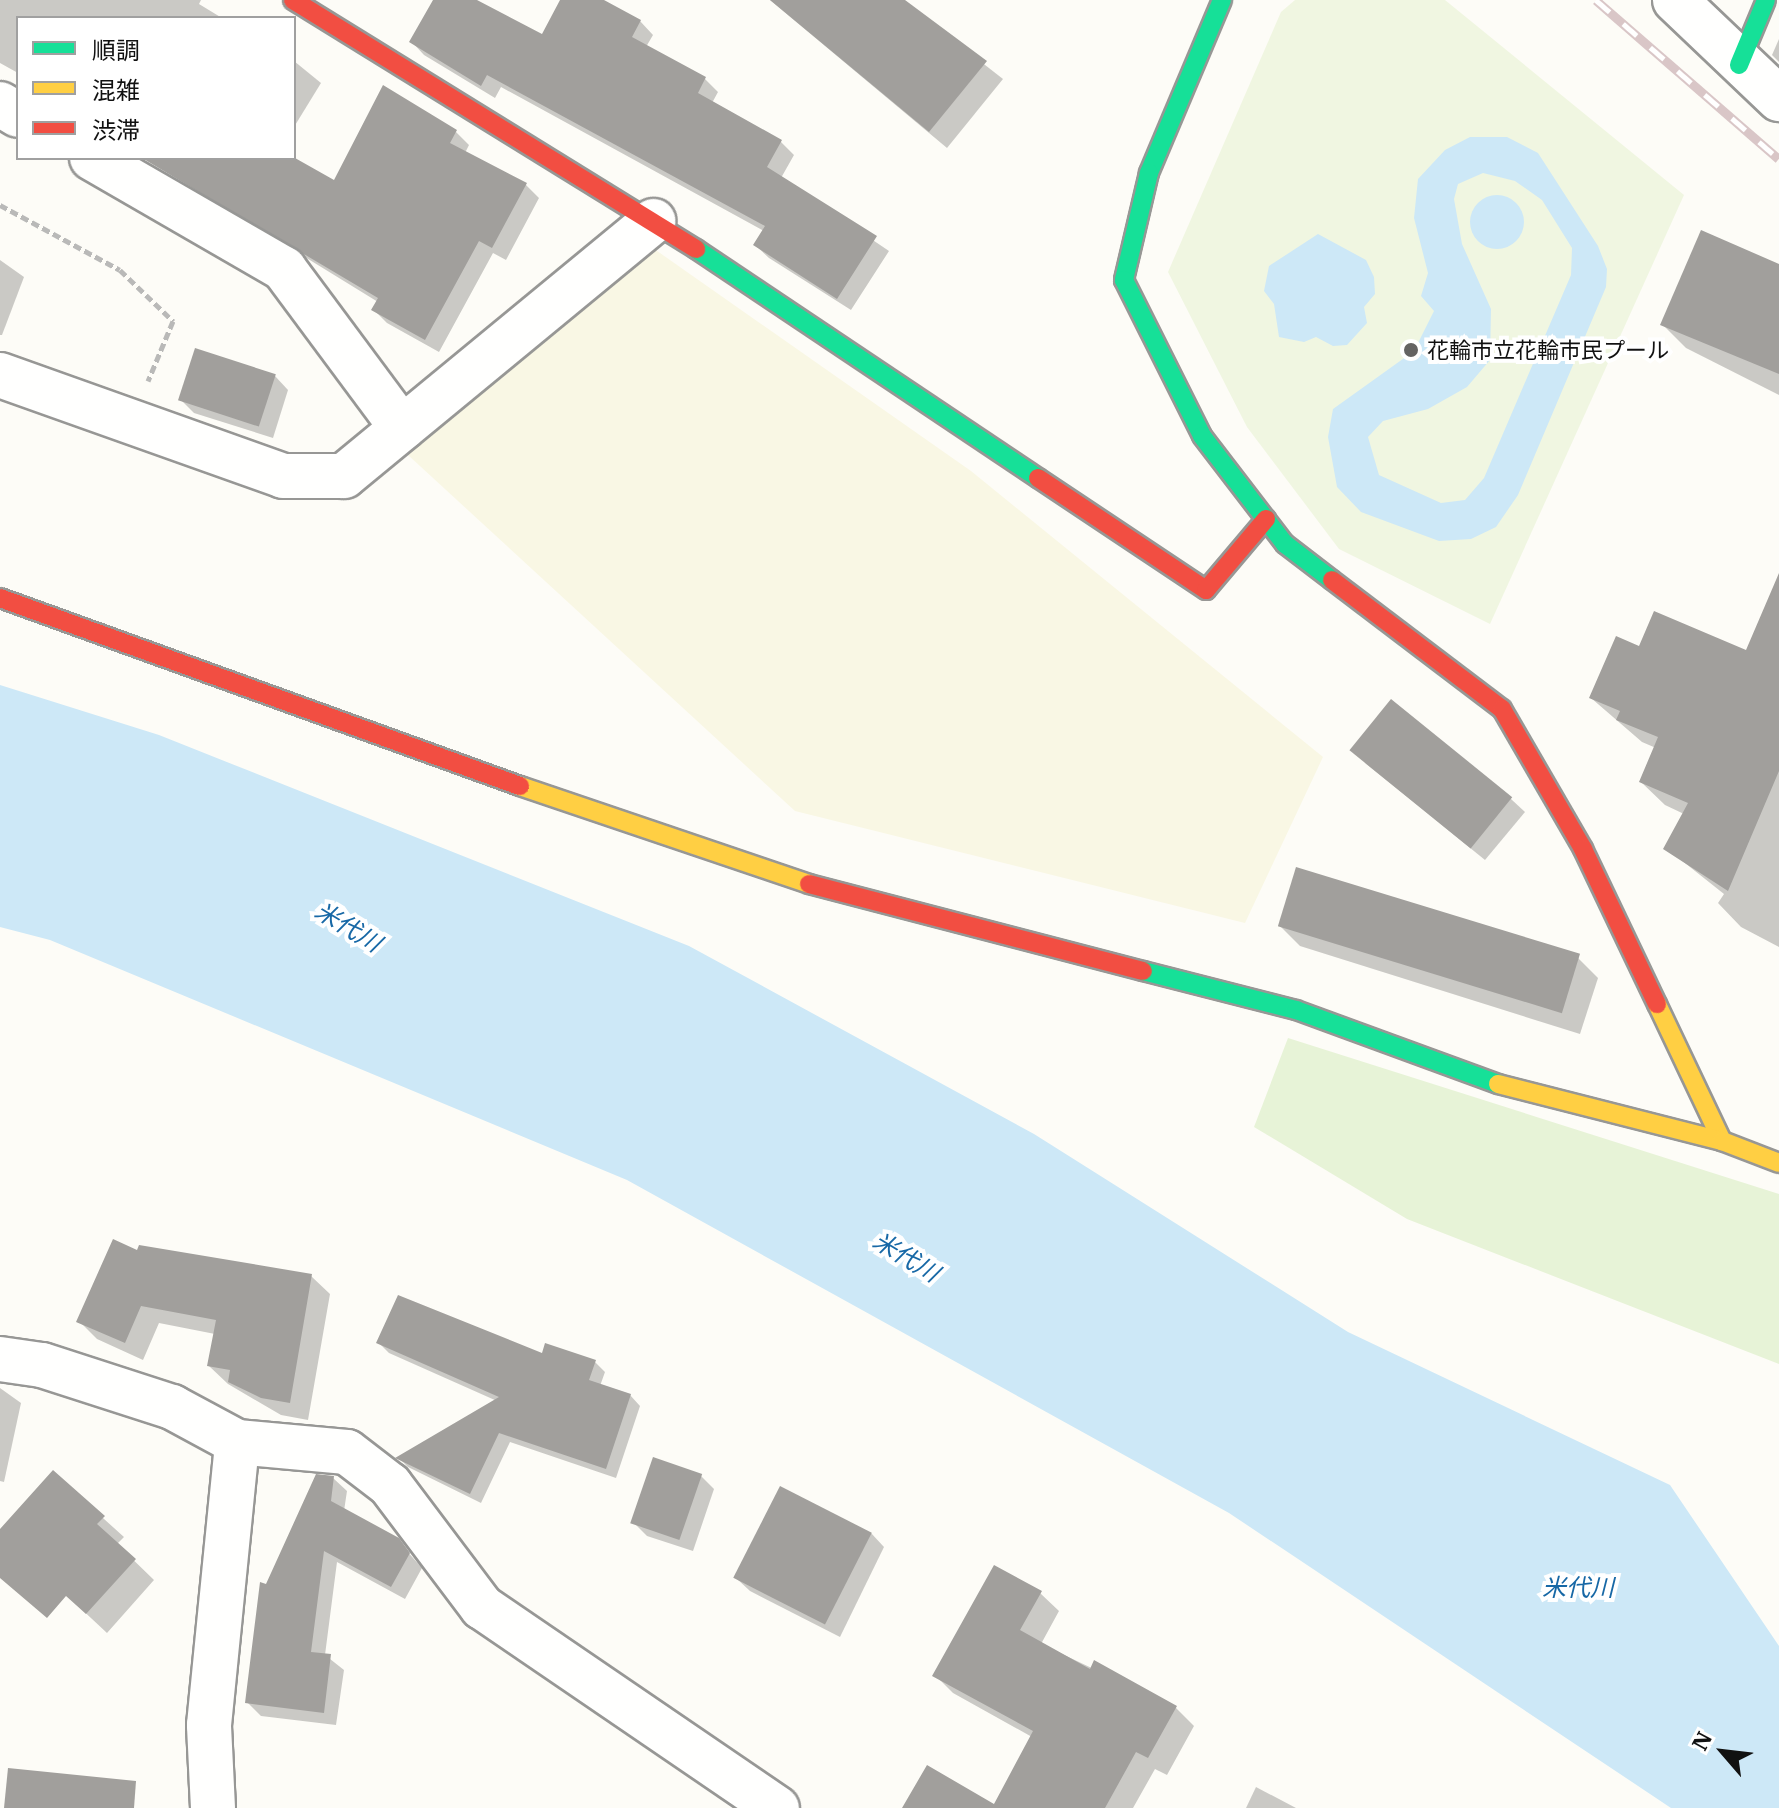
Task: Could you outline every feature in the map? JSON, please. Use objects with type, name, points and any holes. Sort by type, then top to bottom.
[{"type":"street","points":[[293,0],[653,221],[1206,590],[1266,519]]},
{"type":"street","points":[[1222,0],[1149,173],[1124,280],[1141,322],[1202,436],[1285,544],[1502,709],[1583,849],[1722,1141]]},
{"type":"street","points":[[1675,0],[1739,65],[1779,99]]},
{"type":"street","points":[[1739,65],[1766,0]]},
{"type":"street","points":[[95,160],[284,269],[402,428]]},
{"type":"street","points":[[0,375],[283,476],[344,476],[653,221]]},
{"type":"street","points":[[0,598],[459,765],[814,886],[1296,1010],[1501,1085],[1722,1141],[1779,1163]]},
{"type":"street","points":[[0,1359],[42,1365],[172,1407],[237,1442],[347,1452],[390,1485],[482,1607],[777,1808]]},
{"type":"street","points":[[213,1808],[209,1725],[237,1442]]},
{"type":"path","points":[[0,205],[120,270],[173,321],[148,382],[138,425]]},
{"type":"shaded area","points":[[650,246],[971,471],[1323,757],[1245,923],[795,811],[408,455]]},
{"type":"green space","name":"花輪市立花輪市民プール","points":[[1295,0],[1445,0],[1684,195],[1490,624],[1339,549],[1247,427],[1168,272],[1281,12]]},
{"type":"green space","points":[[1288,1038],[1779,1194],[1779,1364],[1407,1219],[1254,1127]]},
{"type":"water","points":[[1470,137],[1507,137],[1538,153],[1598,246],[1607,269],[1606,287],[1518,495],[1496,527],[1471,539],[1439,541],[1361,512],[1337,487],[1328,437],[1333,409],[1414,351],[1434,311],[1421,296],[1428,273],[1414,218],[1418,179],[1445,150]],"holes":[[[1483,173],[1515,181],[1542,200],[1572,248],[1571,275],[1484,478],[1465,500],[1441,503],[1379,475],[1368,437],[1383,421],[1428,409],[1467,387],[1490,360],[1491,309],[1462,244],[1454,199],[1458,184]]]},
{"type":"water","points":[[1497,195],[1516,203],[1524,222],[1516,241],[1497,249],[1478,241],[1470,222],[1478,203]]},
{"type":"water","points":[[1318,234],[1366,260],[1374,277],[1375,294],[1364,307],[1367,323],[1347,345],[1333,346],[1316,337],[1304,342],[1279,337],[1274,304],[1264,291],[1269,266]]},
{"type":"water","name":"米代川","points":[[0,685],[159,735],[689,946],[1034,1134],[1348,1332],[1670,1485],[1779,1646],[1779,1808],[1671,1808],[1229,1513],[627,1180],[50,940],[0,927]]},
{"type":"building","points":[[433,0],[477,0],[542,34],[560,0],[604,0],[641,20],[632,37],[706,77],[698,93],[782,140],[767,167],[877,236],[837,299],[753,245],[765,226],[487,75],[481,86],[409,42]]},
{"type":"building","points":[[770,0],[905,0],[987,61],[929,132]]},
{"type":"building","points":[[383,85],[457,130],[450,143],[527,183],[492,248],[479,241],[425,340],[371,310],[378,298],[145,160],[296,159],[334,180]]},
{"type":"building","points":[[1701,230],[1779,264],[1779,374],[1660,325]]},
{"type":"building","points":[[195,348],[276,374],[259,427],[178,400]]},
{"type":"building","points":[[1779,573],[1779,771],[1728,891],[1663,849],[1688,803],[1639,782],[1658,737],[1616,720],[1620,711],[1589,698],[1616,636],[1639,646],[1654,611],[1746,650]]},
{"type":"building","points":[[1391,699],[1512,797],[1471,848],[1349,750]]},
{"type":"building","points":[[1296,867],[1580,954],[1562,1013],[1278,926]]},
{"type":"building","points":[[113,1239],[137,1250],[139,1245],[312,1274],[290,1403],[261,1398],[228,1382],[230,1370],[207,1366],[216,1320],[141,1306],[125,1343],[76,1322]]},
{"type":"building","points":[[398,1295],[542,1353],[545,1343],[596,1360],[589,1380],[631,1394],[606,1469],[499,1433],[470,1494],[395,1458],[499,1397],[376,1343]]},
{"type":"building","points":[[653,1457],[702,1474],[679,1540],[630,1523]]},
{"type":"building","points":[[53,1470],[105,1516],[97,1524],[136,1559],[86,1614],[66,1596],[47,1618],[0,1578],[0,1529]]},
{"type":"building","points":[[316,1474],[334,1476],[331,1501],[399,1538],[410,1553],[391,1587],[324,1551],[311,1652],[331,1654],[324,1713],[245,1703],[260,1582],[266,1584]]},
{"type":"building","points":[[780,1486],[872,1533],[825,1625],[733,1578]]},
{"type":"building","points":[[994,1565],[1042,1591],[1020,1630],[1090,1669],[1094,1660],[1177,1706],[1148,1758],[1136,1752],[1105,1808],[902,1808],[927,1765],[994,1804],[1033,1731],[932,1676]]},
{"type":"building","points":[[8,1768],[136,1781],[134,1808],[4,1808]]},
{"type":"railway","points":[[1596,0],[1779,159]]},
{"type":"traffic: fast","points":[[1222,0],[1149,173],[1124,280],[1202,436],[1285,544],[1332,580]]},
{"type":"traffic: fast","points":[[1739,65],[1766,0]]},
{"type":"traffic: fast","points":[[696,249],[1038,478]]},
{"type":"traffic: fast","points":[[1143,971],[1296,1010],[1498,1084]]},
{"type":"traffic: slow","points":[[520,786],[809,884]]},
{"type":"traffic: slow","points":[[1657,1004],[1722,1141]]},
{"type":"traffic: slow","points":[[1498,1084],[1722,1141],[1779,1163]]},
{"type":"traffic: jam","points":[[293,0],[696,249]]},
{"type":"traffic: jam","points":[[1038,478],[1206,590],[1266,519]]},
{"type":"traffic: jam","points":[[1332,580],[1502,709],[1583,849],[1657,1004]]},
{"type":"traffic: jam","points":[[0,598],[520,786]]},
{"type":"traffic: jam","points":[[809,884],[1143,971]]},
{"type":"place","name":"花輪市立花輪市民プール","points":[[1411,350]]}]
